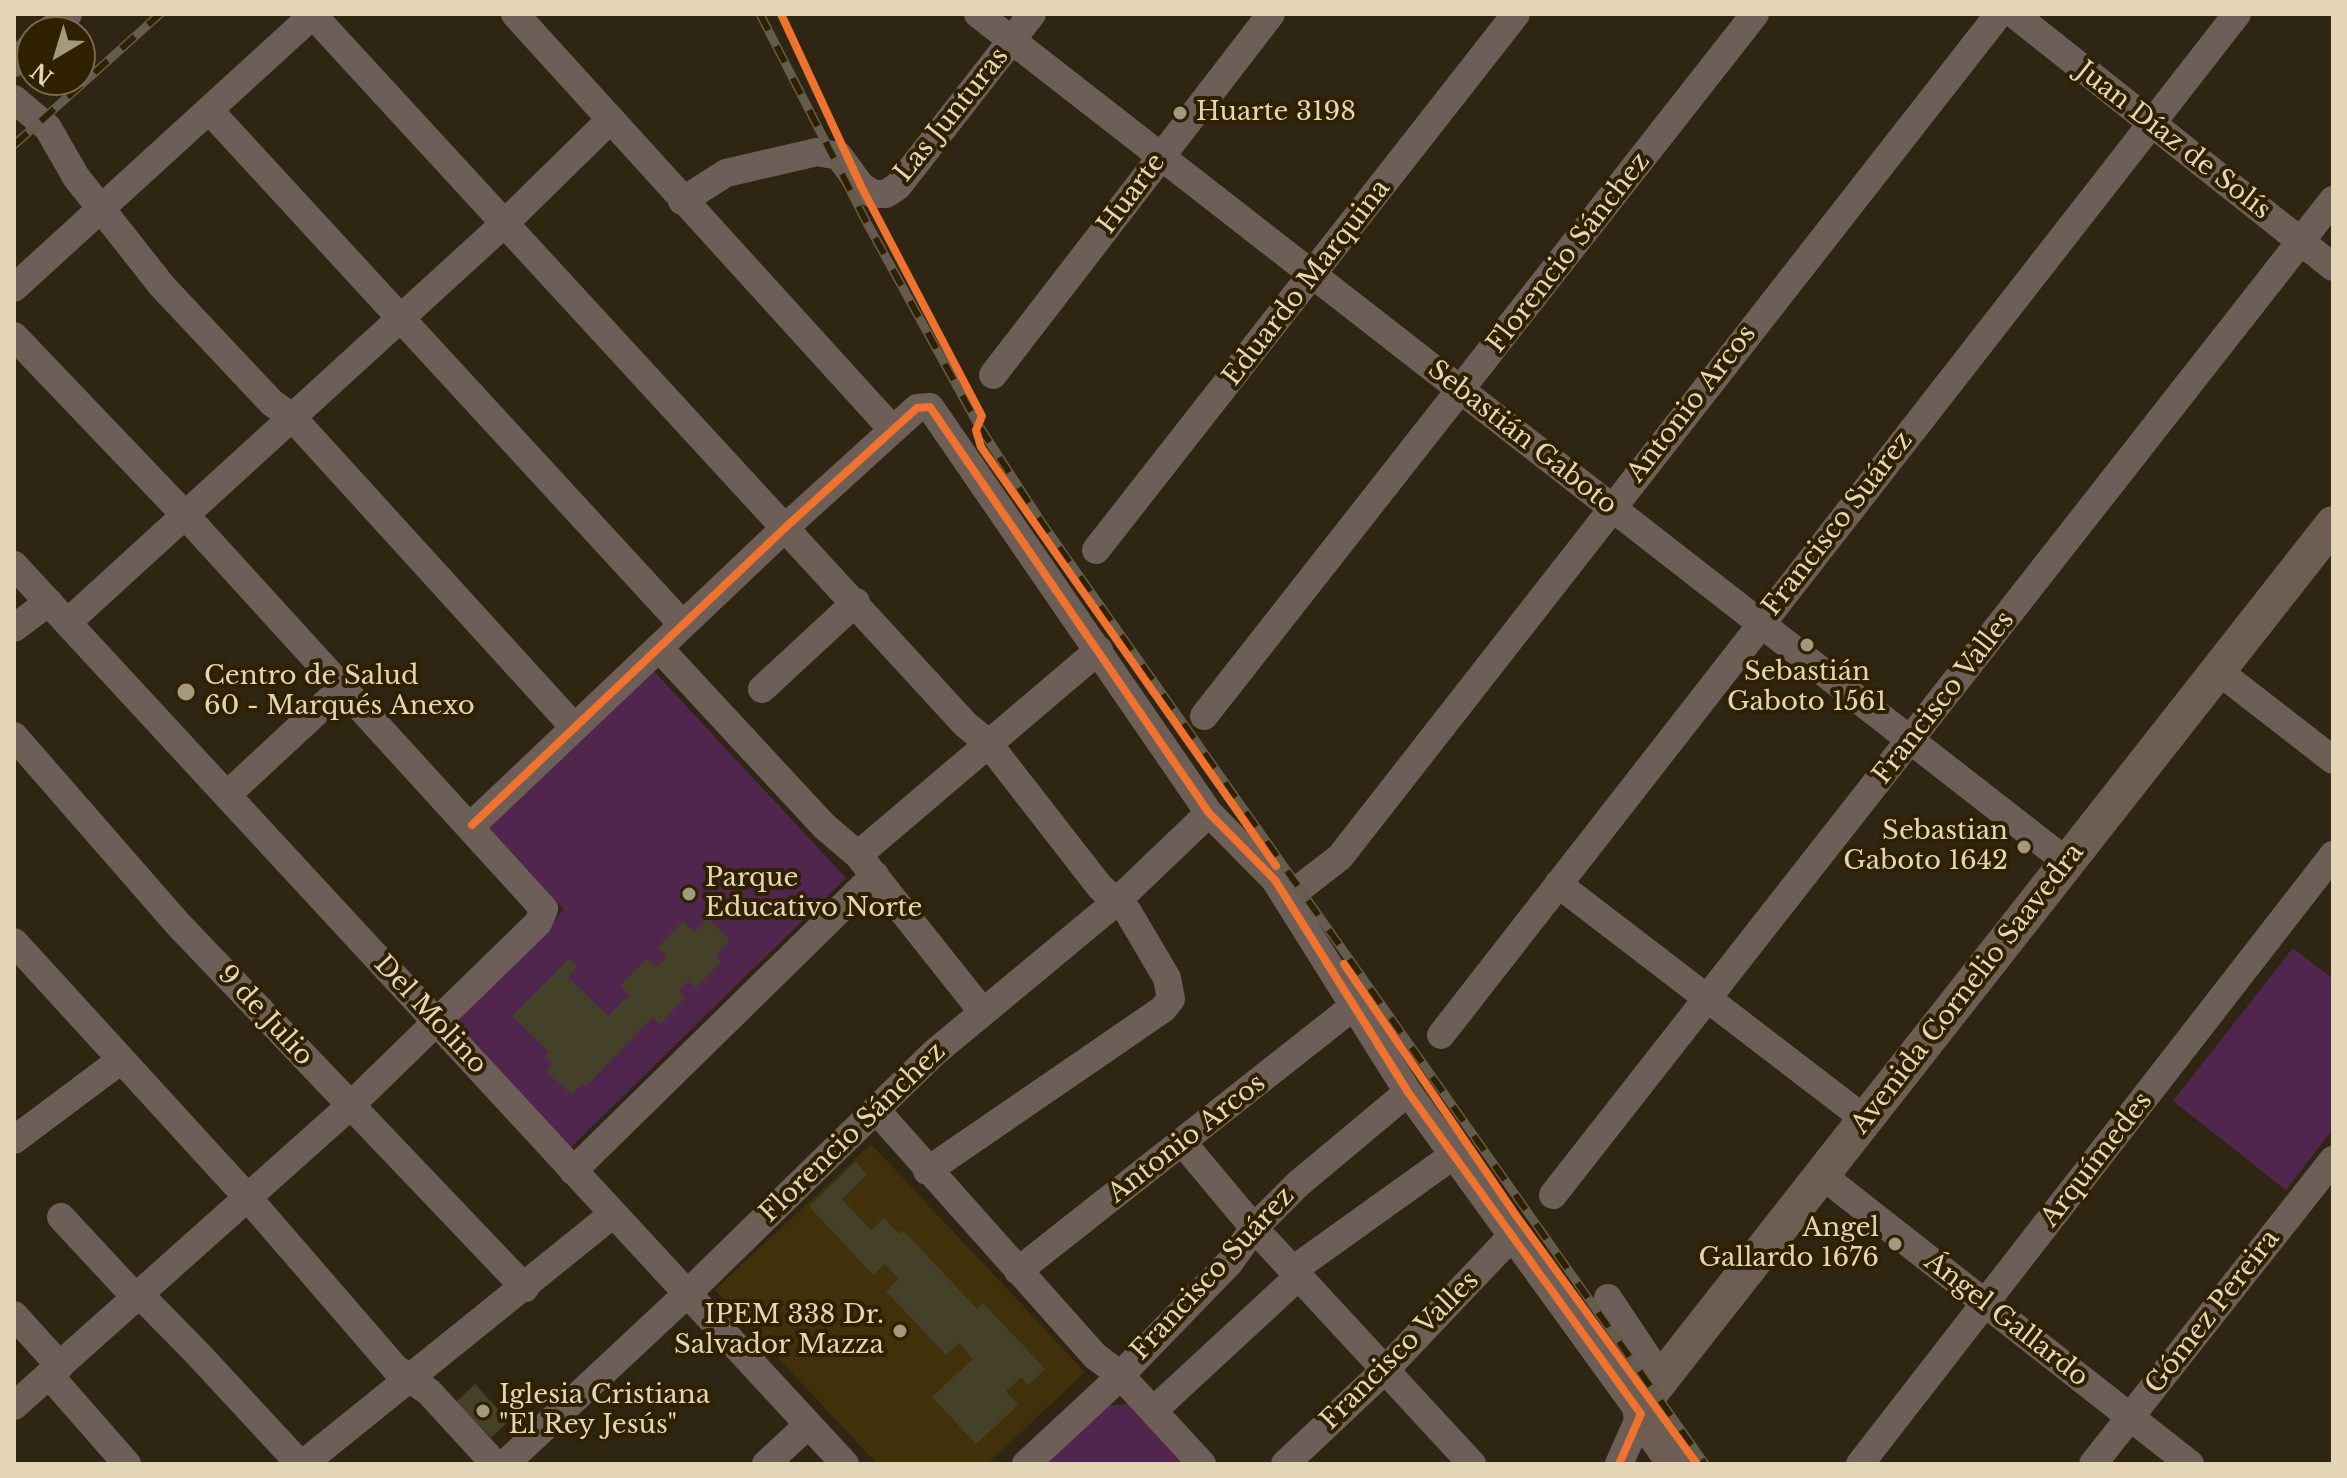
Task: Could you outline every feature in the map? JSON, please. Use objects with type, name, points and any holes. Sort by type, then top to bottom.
[{"type":"main road","name":"Avenida Cornelio Saavedra","points":[[1641,1414],[1648,1396],[2333,524]]},
{"type":"main road","points":[[1641,1414],[1675,1464]]},
{"type":"street","points":[[14,288],[313,14],[787,526],[965,724],[988,743],[1040,814],[1128,912],[1167,978],[1171,999],[1167,1006],[927,1171]]},
{"type":"street","points":[[515,14],[893,430]]},
{"type":"street","name":"Sebastián Gaboto","points":[[978,14],[2067,862]]},
{"type":"street","name":"Las Junturas","points":[[682,201],[726,173],[817,152],[839,156],[861,186],[873,194],[886,194],[898,186],[1032,14]]},
{"type":"street","name":"Huarte","points":[[993,375],[1271,14]]},
{"type":"street","name":"Eduardo Marquina","points":[[1096,550],[1516,14]]},
{"type":"street","name":"Florencio Sánchez","points":[[1204,716],[1755,14]]},
{"type":"street","name":"Antonio Arcos","points":[[1287,898],[1340,857],[1999,14]]},
{"type":"street","name":"Juan Díaz de Solís","points":[[2014,14],[2333,267]]},
{"type":"street","name":"Francisco Suárez","points":[[1441,1035],[2237,14]]},
{"type":"street","points":[[14,99],[48,128],[76,177],[162,286],[272,403],[291,416],[574,727]]},
{"type":"street","points":[[209,110],[683,625]]},
{"type":"street","points":[[14,628],[58,612],[185,515],[506,222],[610,120]]},
{"type":"street","name":"Francisco Valles","points":[[1553,1195],[2333,200]]},
{"type":"street","points":[[14,336],[185,515],[341,689],[472,825],[544,909],[538,923],[350,1106],[14,1406]]},
{"type":"street","points":[[472,825],[787,526],[922,405],[938,414],[1209,813],[1264,867],[1287,898],[1408,1092],[1641,1414]]},
{"type":"street","name":"Del Molino","points":[[14,565],[845,1464]]},
{"type":"street","points":[[762,689],[856,602]]},
{"type":"street","points":[[659,648],[824,826],[866,865],[982,1011]]},
{"type":"street","points":[[573,1171],[866,865],[988,743],[1099,650]]},
{"type":"street","points":[[2217,670],[2333,760]]},
{"type":"street","points":[[227,795],[341,689]]},
{"type":"street","name":"9 de Julio","points":[[14,736],[177,923],[525,1288]]},
{"type":"street","name":"Florencio Sánchez","points":[[505,1464],[982,1011],[1116,902],[1209,813]]},
{"type":"street","name":"Arquímedes","points":[[1860,1464],[2333,855]]},
{"type":"street","points":[[1558,884],[1866,1120]]},
{"type":"street","points":[[14,942],[248,1198],[395,1368],[429,1392],[495,1464]]},
{"type":"street","name":"Antonio Arcos","points":[[1018,1271],[1354,1006]]},
{"type":"street","points":[[14,1140],[121,1060]]},
{"type":"street","name":"Francisco Suárez","points":[[1026,1464],[1230,1262],[1254,1228],[1328,1156],[1408,1092]]},
{"type":"street","points":[[876,1110],[927,1171],[1095,1356],[1119,1374],[1202,1464]]},
{"type":"street","points":[[1183,1143],[1254,1228],[1472,1464]]},
{"type":"street","points":[[1153,1411],[1296,1273],[1455,1154]]},
{"type":"street","name":"Gómez Pereira","points":[[2093,1464],[2333,1160]]},
{"type":"street","name":"Ángel Gallardo","points":[[1823,1176],[2190,1464]]},
{"type":"street","points":[[61,1217],[127,1288],[198,1354],[301,1464],[412,1379],[613,1214]]},
{"type":"street","name":"Francisco Valles","points":[[1285,1464],[1386,1369],[1513,1235]]},
{"type":"street","points":[[1608,1298],[1662,1379]]},
{"type":"street","points":[[14,1315],[127,1464]]},
{"type":"street","name":"Avenida Cornelio Saavedra","points":[[1619,1464],[1641,1414]]},
{"type":"street","points":[[766,1464],[808,1425]]},
{"type":"shaded area","name":"Parque Educativo Norte","points":[[650,667],[846,878],[569,1149],[450,1022],[564,910],[488,827]]},
{"type":"shaded area","points":[[2293,948],[2333,979],[2333,1129],[2286,1190],[2173,1101]]},
{"type":"shaded area","name":"IPEM 338 Dr. Salvador Mazza","points":[[871,1144],[1085,1372],[987,1464],[877,1464],[715,1290]]},
{"type":"shaded area","points":[[1134,1404],[1187,1464],[1045,1464],[1109,1405]]},
{"type":"building","points":[[707,918],[730,940],[716,955],[722,961],[696,988],[689,981],[679,991],[685,998],[660,1024],[653,1017],[585,1087],[582,1084],[572,1095],[546,1071],[553,1064],[545,1056],[549,1052],[512,1016],[569,959],[577,967],[568,977],[608,1016],[629,995],[620,986],[647,958],[656,967],[667,957],[657,948],[683,921],[694,932]]},
{"type":"building","points":[[856,1162],[867,1175],[842,1199],[871,1230],[884,1218],[899,1234],[903,1230],[977,1309],[983,1303],[1045,1369],[1028,1385],[1021,1377],[1006,1391],[1018,1405],[976,1444],[932,1397],[973,1359],[959,1343],[946,1355],[886,1291],[899,1279],[885,1264],[873,1275],[809,1206]]},
{"type":"building","name":"Iglesia Cristiana \"El Rey Jesús\"","points":[[475,1384],[509,1421],[491,1438],[456,1402]]},
{"type":"railway","points":[[14,145],[160,14]]},
{"type":"railway","points":[[760,14],[867,223],[979,426],[1042,523],[1705,1464]]},
{"type":"cycle path","points":[[781,14],[861,186],[982,416],[976,430],[981,447],[1276,866]]},
{"type":"cycle path","points":[[472,825],[787,526],[917,408],[930,407],[1209,813],[1275,880],[1408,1092],[1641,1414],[1619,1464]]},
{"type":"cycle path","points":[[1344,964],[1515,1214],[1697,1464]]},
{"type":"place","name":"Huarte 3198","points":[[1180,113]]},
{"type":"place","name":"Sebastián Gaboto 1561","points":[[1807,645]]},
{"type":"place","name":"Centro de Salud 60 - Marqués Anexo","points":[[186,692]]},
{"type":"place","name":"Sebastian Gaboto 1642","points":[[2024,847]]},
{"type":"place","name":"Parque Educativo Norte","points":[[689,894]]},
{"type":"place","name":"Angel Gallardo 1676","points":[[1895,1244]]},
{"type":"place","name":"IPEM 338 Dr. Salvador Mazza","points":[[900,1331]]},
{"type":"place","name":"Iglesia Cristiana \"El Rey Jesús\"","points":[[483,1411]]}]
